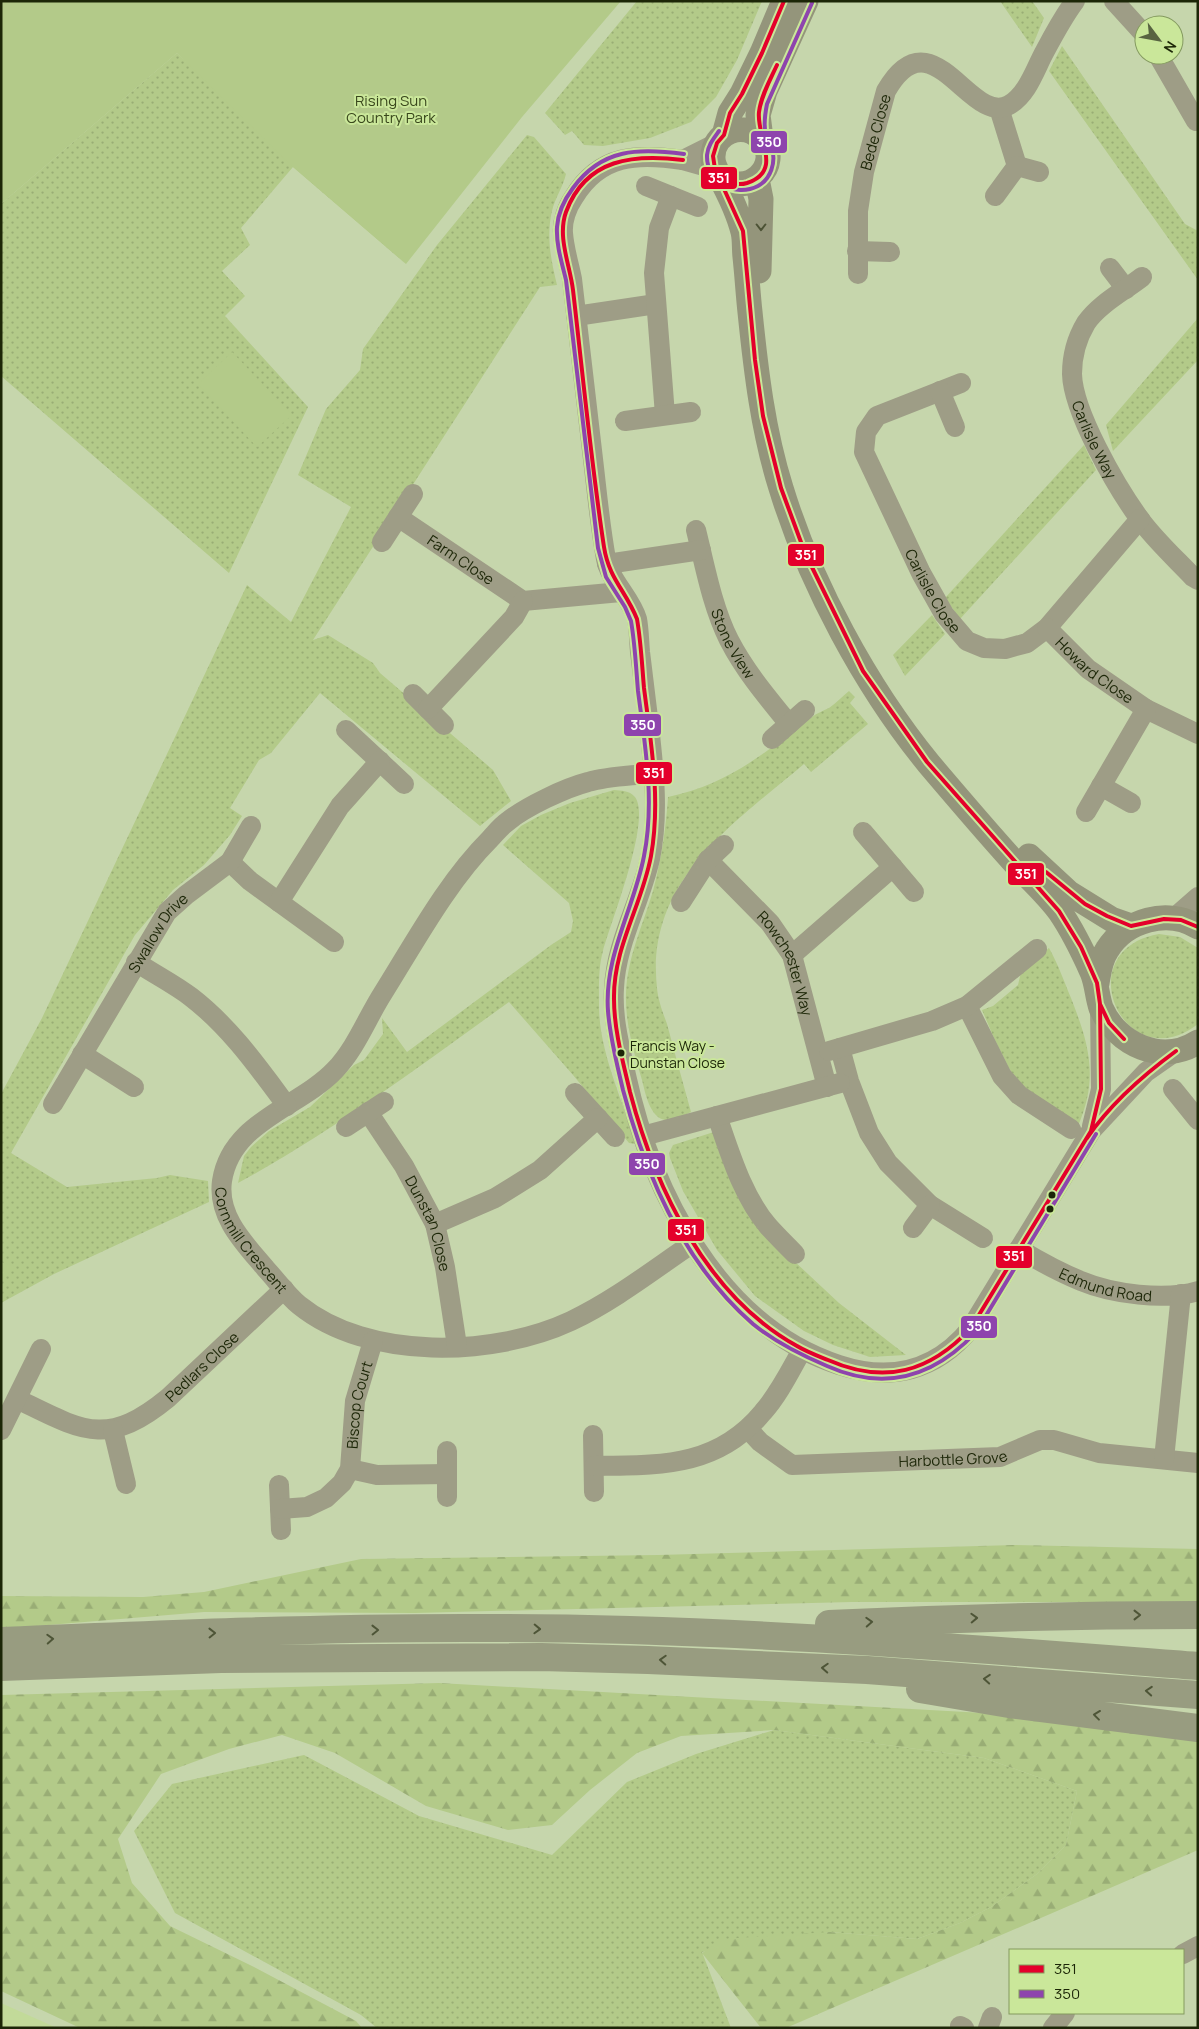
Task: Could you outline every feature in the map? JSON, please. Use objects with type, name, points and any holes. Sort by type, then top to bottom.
[{"type":"highway","points":[[733,1634],[824,1624],[926,1619],[1089,1615],[1198,1615]]},
{"type":"highway","points":[[1,1641],[168,1633],[495,1628],[733,1634],[927,1645],[1198,1666]]},
{"type":"highway","points":[[1,1667],[221,1659],[541,1657],[867,1670],[1198,1695]]},
{"type":"highway","points":[[867,1670],[927,1691],[1009,1704],[1198,1728]]},
{"type":"main road","points":[[784,1],[762,53],[742,94],[730,113],[713,156],[717,172],[743,231],[754,360],[763,416],[781,488],[805,553],[837,622],[873,686],[927,762],[1059,911],[1081,947],[1109,1023],[1123,1038],[1142,1048],[1159,1052],[1187,1047]]},
{"type":"main road","points":[[717,172],[730,183],[737,184],[744,184],[757,179],[762,174],[768,160],[767,152],[760,138],[758,115],[765,91],[806,1]]},
{"type":"main road","points":[[720,139],[739,130],[747,130],[760,138]]},
{"type":"main road","points":[[757,179],[761,199],[759,263],[764,348],[772,405],[789,480],[813,549],[846,618],[881,679],[926,744],[1014,841],[1068,893],[1111,919],[1131,926]]},
{"type":"main road","points":[[1098,994],[1100,966],[1106,950],[1117,937],[1131,926],[1152,919],[1174,918],[1198,927]]},
{"type":"street","points":[[1017,166],[999,108],[1008,106],[1023,93],[1057,29],[1075,1]]},
{"type":"street","points":[[1114,1],[1134,21]]},
{"type":"street","name":"Bede Close","points":[[858,274],[858,211],[864,172],[886,91],[893,79],[901,70],[910,66],[929,64],[954,78],[976,99],[986,105],[999,108]]},
{"type":"street","points":[[1166,65],[1190,93],[1196,122]]},
{"type":"street","points":[[683,160],[720,139]]},
{"type":"street","points":[[717,172],[683,160],[652,157],[630,157],[605,166],[581,185],[570,204],[564,222],[563,233],[576,316],[607,564],[636,617],[656,802],[650,858],[617,961],[614,1015],[630,1093],[643,1136],[673,1211],[722,1283],[746,1310],[767,1328],[802,1350],[828,1362],[864,1372],[891,1373],[922,1366],[941,1357],[960,1342],[971,1328],[1019,1249],[1101,1089],[1098,994]]},
{"type":"street","points":[[1017,166],[1039,172]]},
{"type":"street","points":[[995,196],[1017,166]]},
{"type":"street","points":[[646,186],[698,207]]},
{"type":"street","points":[[665,416],[654,273],[659,228],[671,196]]},
{"type":"street","points":[[857,251],[890,252]]},
{"type":"street","points":[[1110,268],[1126,289]]},
{"type":"street","name":"Carlisle Way","points":[[1142,277],[1102,306],[1087,323],[1074,348],[1072,375],[1080,408],[1109,471],[1140,519],[1192,577],[1198,580]]},
{"type":"street","points":[[576,316],[656,304]]},
{"type":"street","name":"Carlisle Close","points":[[961,383],[877,416],[866,432],[864,452],[921,573],[947,619],[967,640],[984,648],[1005,649],[1027,643],[1047,628],[1140,519]]},
{"type":"street","points":[[940,391],[955,427]]},
{"type":"street","points":[[625,421],[691,412]]},
{"type":"street","points":[[382,542],[413,494]]},
{"type":"street","name":"Farm Close","points":[[398,517],[523,601]]},
{"type":"street","name":"Stone View","points":[[696,530],[728,638],[754,680],[789,724]]},
{"type":"street","points":[[607,564],[701,550]]},
{"type":"street","points":[[428,709],[514,617],[523,601],[622,592]]},
{"type":"street","name":"Howard Close","points":[[1047,628],[1088,669],[1146,709],[1198,734]]},
{"type":"street","points":[[413,694],[444,725]]},
{"type":"street","name":"Howard Close","points":[[1086,812],[1146,709]]},
{"type":"street","points":[[772,739],[805,710]]},
{"type":"street","points":[[346,730],[404,784]]},
{"type":"street","points":[[279,902],[340,806],[380,762]]},
{"type":"street","name":"Cornmill Crescent","points":[[654,773],[588,782],[540,802],[507,822],[478,852],[444,897],[345,1057],[335,1070],[320,1083],[249,1131],[236,1147],[226,1165],[222,1182],[222,1202],[236,1232],[300,1306],[329,1323],[373,1341],[418,1347],[457,1346],[510,1341],[541,1333],[571,1321],[624,1291],[693,1243]]},
{"type":"street","points":[[1101,786],[1131,803]]},
{"type":"street","name":"Swallow Drive","points":[[53,1104],[167,912],[186,895],[230,862],[251,826]]},
{"type":"street","points":[[862,832],[914,892]]},
{"type":"street","points":[[682,902],[708,860],[724,845]]},
{"type":"street","name":"Rowchester Way","points":[[708,860],[770,923],[792,955],[827,1087]]},
{"type":"street","points":[[230,862],[250,882],[334,942]]},
{"type":"street","points":[[792,955],[893,867]]},
{"type":"street","points":[[1174,918],[1198,897]]},
{"type":"street","points":[[818,1054],[932,1020],[967,1006],[1037,949]]},
{"type":"street","points":[[136,962],[191,997],[220,1023],[242,1046],[287,1106]]},
{"type":"street","points":[[967,1006],[1002,1076],[1019,1096],[1081,1130]]},
{"type":"street","points":[[1081,1130],[1146,1072],[1187,1047]]},
{"type":"street","points":[[840,1048],[849,1081],[869,1133],[888,1163],[930,1205],[983,1238]]},
{"type":"street","points":[[82,1054],[134,1087]]},
{"type":"street","points":[[643,1136],[849,1081]]},
{"type":"street","points":[[1173,1089],[1198,1120]]},
{"type":"street","points":[[575,1093],[615,1137]]},
{"type":"street","name":"Dunstan Close","points":[[346,1126],[376,1107],[404,1166],[435,1224],[445,1267],[457,1346]]},
{"type":"street","points":[[717,1116],[736,1170],[750,1199],[767,1225],[795,1254]]},
{"type":"street","points":[[435,1224],[495,1198],[540,1170],[598,1118]]},
{"type":"street","points":[[914,1228],[930,1205]]},
{"type":"street","name":"Edmund Road","points":[[1019,1249],[1046,1266],[1082,1282],[1136,1294],[1189,1293]]},
{"type":"street","name":"Pedlars Close","points":[[16,1399],[70,1425],[84,1429],[113,1430],[132,1424],[168,1398],[284,1289]]},
{"type":"street","points":[[1164,1459],[1189,1293]]},
{"type":"street","name":"Biscop Court","points":[[280,1508],[307,1507],[326,1498],[342,1483],[350,1469],[355,1400],[373,1341]]},
{"type":"street","points":[[1,1430],[41,1349]]},
{"type":"street","points":[[594,1466],[661,1465],[685,1460],[719,1448],[748,1429],[776,1395],[802,1350]]},
{"type":"street","name":"Harbottle Grove","points":[[748,1429],[760,1442],[792,1465],[1000,1457],[1040,1440],[1054,1440],[1099,1453],[1198,1463]]},
{"type":"street","points":[[113,1430],[126,1484]]},
{"type":"street","points":[[593,1434],[594,1492]]},
{"type":"street","points":[[447,1451],[447,1497]]},
{"type":"street","name":"Biscop Court","points":[[350,1469],[377,1475],[447,1474]]},
{"type":"street","points":[[279,1485],[280,1530]]},
{"type":"street","points":[[1184,1953],[1198,1946]]},
{"type":"street","points":[[1054,2028],[1064,2014]]},
{"type":"shaded area","points":[[1,2003],[57,2028],[1,2028]]},
{"type":"green space","name":"Rising Sun Country Park","points":[[1,1],[621,1],[522,117],[406,264],[293,167],[177,53],[1,204]]},
{"type":"green space","points":[[637,1],[762,1],[737,60],[716,97],[691,122],[650,138],[603,146],[584,145],[572,131],[565,135],[545,113]]},
{"type":"green space","points":[[1000,1],[1032,1],[1044,18],[1032,47]]},
{"type":"green space","points":[[1062,46],[1185,224],[1198,231],[1198,280],[1049,71]]},
{"type":"green space","points":[[177,53],[406,264],[293,167],[241,228],[250,245],[222,271],[245,296],[225,316],[308,407],[229,573],[1,376],[1,204]]},
{"type":"green space","points":[[527,135],[534,137],[566,174],[553,206],[549,230],[551,257],[557,285],[540,287],[313,640],[328,635],[373,663],[380,673],[493,770],[511,801],[480,826],[320,693],[271,753],[259,760],[230,808],[242,816],[230,835],[204,865],[173,890],[135,935],[11,1153],[67,1187],[170,1175],[208,1181],[209,1202],[54,1274],[1,1303],[1,1094],[42,1018],[247,585],[291,622],[351,507],[298,475],[326,409],[360,370],[363,349],[437,245]]},
{"type":"green space","points":[[1198,318],[1198,360],[1113,451],[1106,425]]},
{"type":"green space","points":[[232,352],[292,415],[257,447],[198,384]]},
{"type":"green space","points":[[1084,445],[1096,470],[960,619],[945,598]]},
{"type":"green space","points":[[932,615],[945,634],[905,676],[893,655]]},
{"type":"green space","points":[[849,691],[855,697],[850,703],[868,724],[811,772],[804,764],[723,833],[699,858],[680,886],[665,916],[657,950],[657,988],[691,1112],[672,1120],[660,1118],[649,1104],[633,1049],[626,994],[632,955],[653,891],[658,868],[668,797],[690,791],[727,776],[761,755],[814,716],[829,708]]},
{"type":"green space","points":[[614,790],[628,792],[635,797],[639,809],[638,827],[628,873],[601,958],[599,979],[600,1025],[613,1077],[635,1144],[629,1143],[509,1002],[343,1119],[274,1163],[238,1183],[244,1156],[251,1147],[269,1131],[310,1107],[354,1065],[364,1060],[383,1034],[382,1018],[407,1052],[571,932],[573,921],[569,903],[503,845],[521,826],[541,815],[570,803]]},
{"type":"green space","points":[[1159,934],[1180,937],[1198,948],[1198,1024],[1171,1037],[1148,1036],[1129,1025],[1116,1006],[1111,985],[1115,963],[1131,945]]},
{"type":"green space","points":[[1049,948],[1071,998],[1087,1046],[1090,1077],[1084,1109],[1078,1126],[1017,1084],[982,1010],[993,1006],[1018,985],[1021,972]]},
{"type":"green space","points":[[717,1131],[793,1260],[839,1303],[906,1355],[870,1357],[833,1345],[804,1331],[755,1296],[717,1250],[683,1191],[670,1158],[669,1153],[673,1145]]},
{"type":"green space","points":[[1,1262],[16,1267],[1,1280]]},
{"type":"green space","points":[[1015,1545],[1198,1549],[1198,1602],[852,1602],[415,1613],[204,1612],[1,1629],[1,1596],[143,1597],[204,1592],[361,1559],[658,1555]]},
{"type":"green space","points":[[439,1683],[984,1713],[1198,1739],[1198,1850],[786,2028],[761,2028],[702,1953],[724,1939],[830,1932],[917,1939],[960,1923],[991,1907],[1037,1874],[1066,1845],[1077,1791],[984,1758],[774,1730],[681,1736],[637,1753],[590,1790],[552,1825],[508,1830],[426,1806],[335,1753],[282,1735],[229,1749],[161,1774],[118,1839],[132,1883],[170,1926],[252,1966],[356,2021],[362,2028],[80,2028],[1,1991],[1,1695]]},
{"type":"green space","points":[[774,1730],[984,1758],[1077,1791],[1066,1845],[1037,1874],[991,1907],[960,1923],[917,1939],[830,1932],[702,1952],[731,2028],[377,2028],[361,2015],[175,1913],[134,1831],[172,1784],[304,1755],[419,1816],[552,1855],[627,1782],[696,1754]]},
{"type":"transit line","name":"351","points":[[784,1],[762,53],[742,94],[730,113],[724,135],[717,143],[713,156],[715,169],[743,231],[755,360],[763,416],[781,488],[805,553],[863,671],[927,762],[1059,911],[1081,947],[1097,983],[1100,1004],[1109,1023],[1124,1039]]},
{"type":"transit line","name":"350","points":[[719,131],[713,139],[707,155],[711,173],[717,180],[731,189],[749,189],[762,183],[769,175],[773,165],[772,147],[766,135],[765,127],[767,104],[812,3]]},
{"type":"transit line","name":"351","points":[[719,175],[732,183],[743,184],[758,178],[764,170],[766,152],[759,122],[759,112],[764,94],[777,65]]},
{"type":"transit line","name":"350","points":[[684,154],[652,151],[637,152],[609,158],[596,165],[584,175],[567,197],[560,211],[557,227],[558,247],[566,280],[598,548],[606,577],[625,607],[631,621],[646,752],[649,815],[644,856],[634,895],[615,951],[608,990],[608,1011],[612,1041],[632,1123],[656,1186],[688,1247],[707,1274],[753,1324],[789,1348],[827,1366],[848,1374],[889,1379],[908,1376],[943,1360],[976,1332],[1096,1134]]},
{"type":"transit line","name":"351","points":[[683,160],[665,158],[630,160],[599,170],[586,180],[575,194],[566,212],[563,231],[563,241],[573,290],[604,547],[610,568],[637,619],[654,772],[655,814],[651,856],[647,874],[618,962],[614,999],[616,1022],[619,1046],[630,1092],[654,1165],[670,1201],[689,1236],[711,1269],[736,1299],[765,1325],[797,1346],[849,1368],[869,1372],[906,1370],[923,1364],[939,1355],[971,1328],[1091,1131],[1101,1089],[1100,1004]]},
{"type":"transit line","name":"351","points":[[1046,872],[1085,904],[1131,926],[1164,919],[1181,920],[1198,927]]},
{"type":"transit line","name":"351","points":[[1087,1138],[1106,1113],[1128,1091],[1176,1051]]},
{"type":"place","name":"Francis Way - Dunstan Close","points":[[621,1053]]}]
